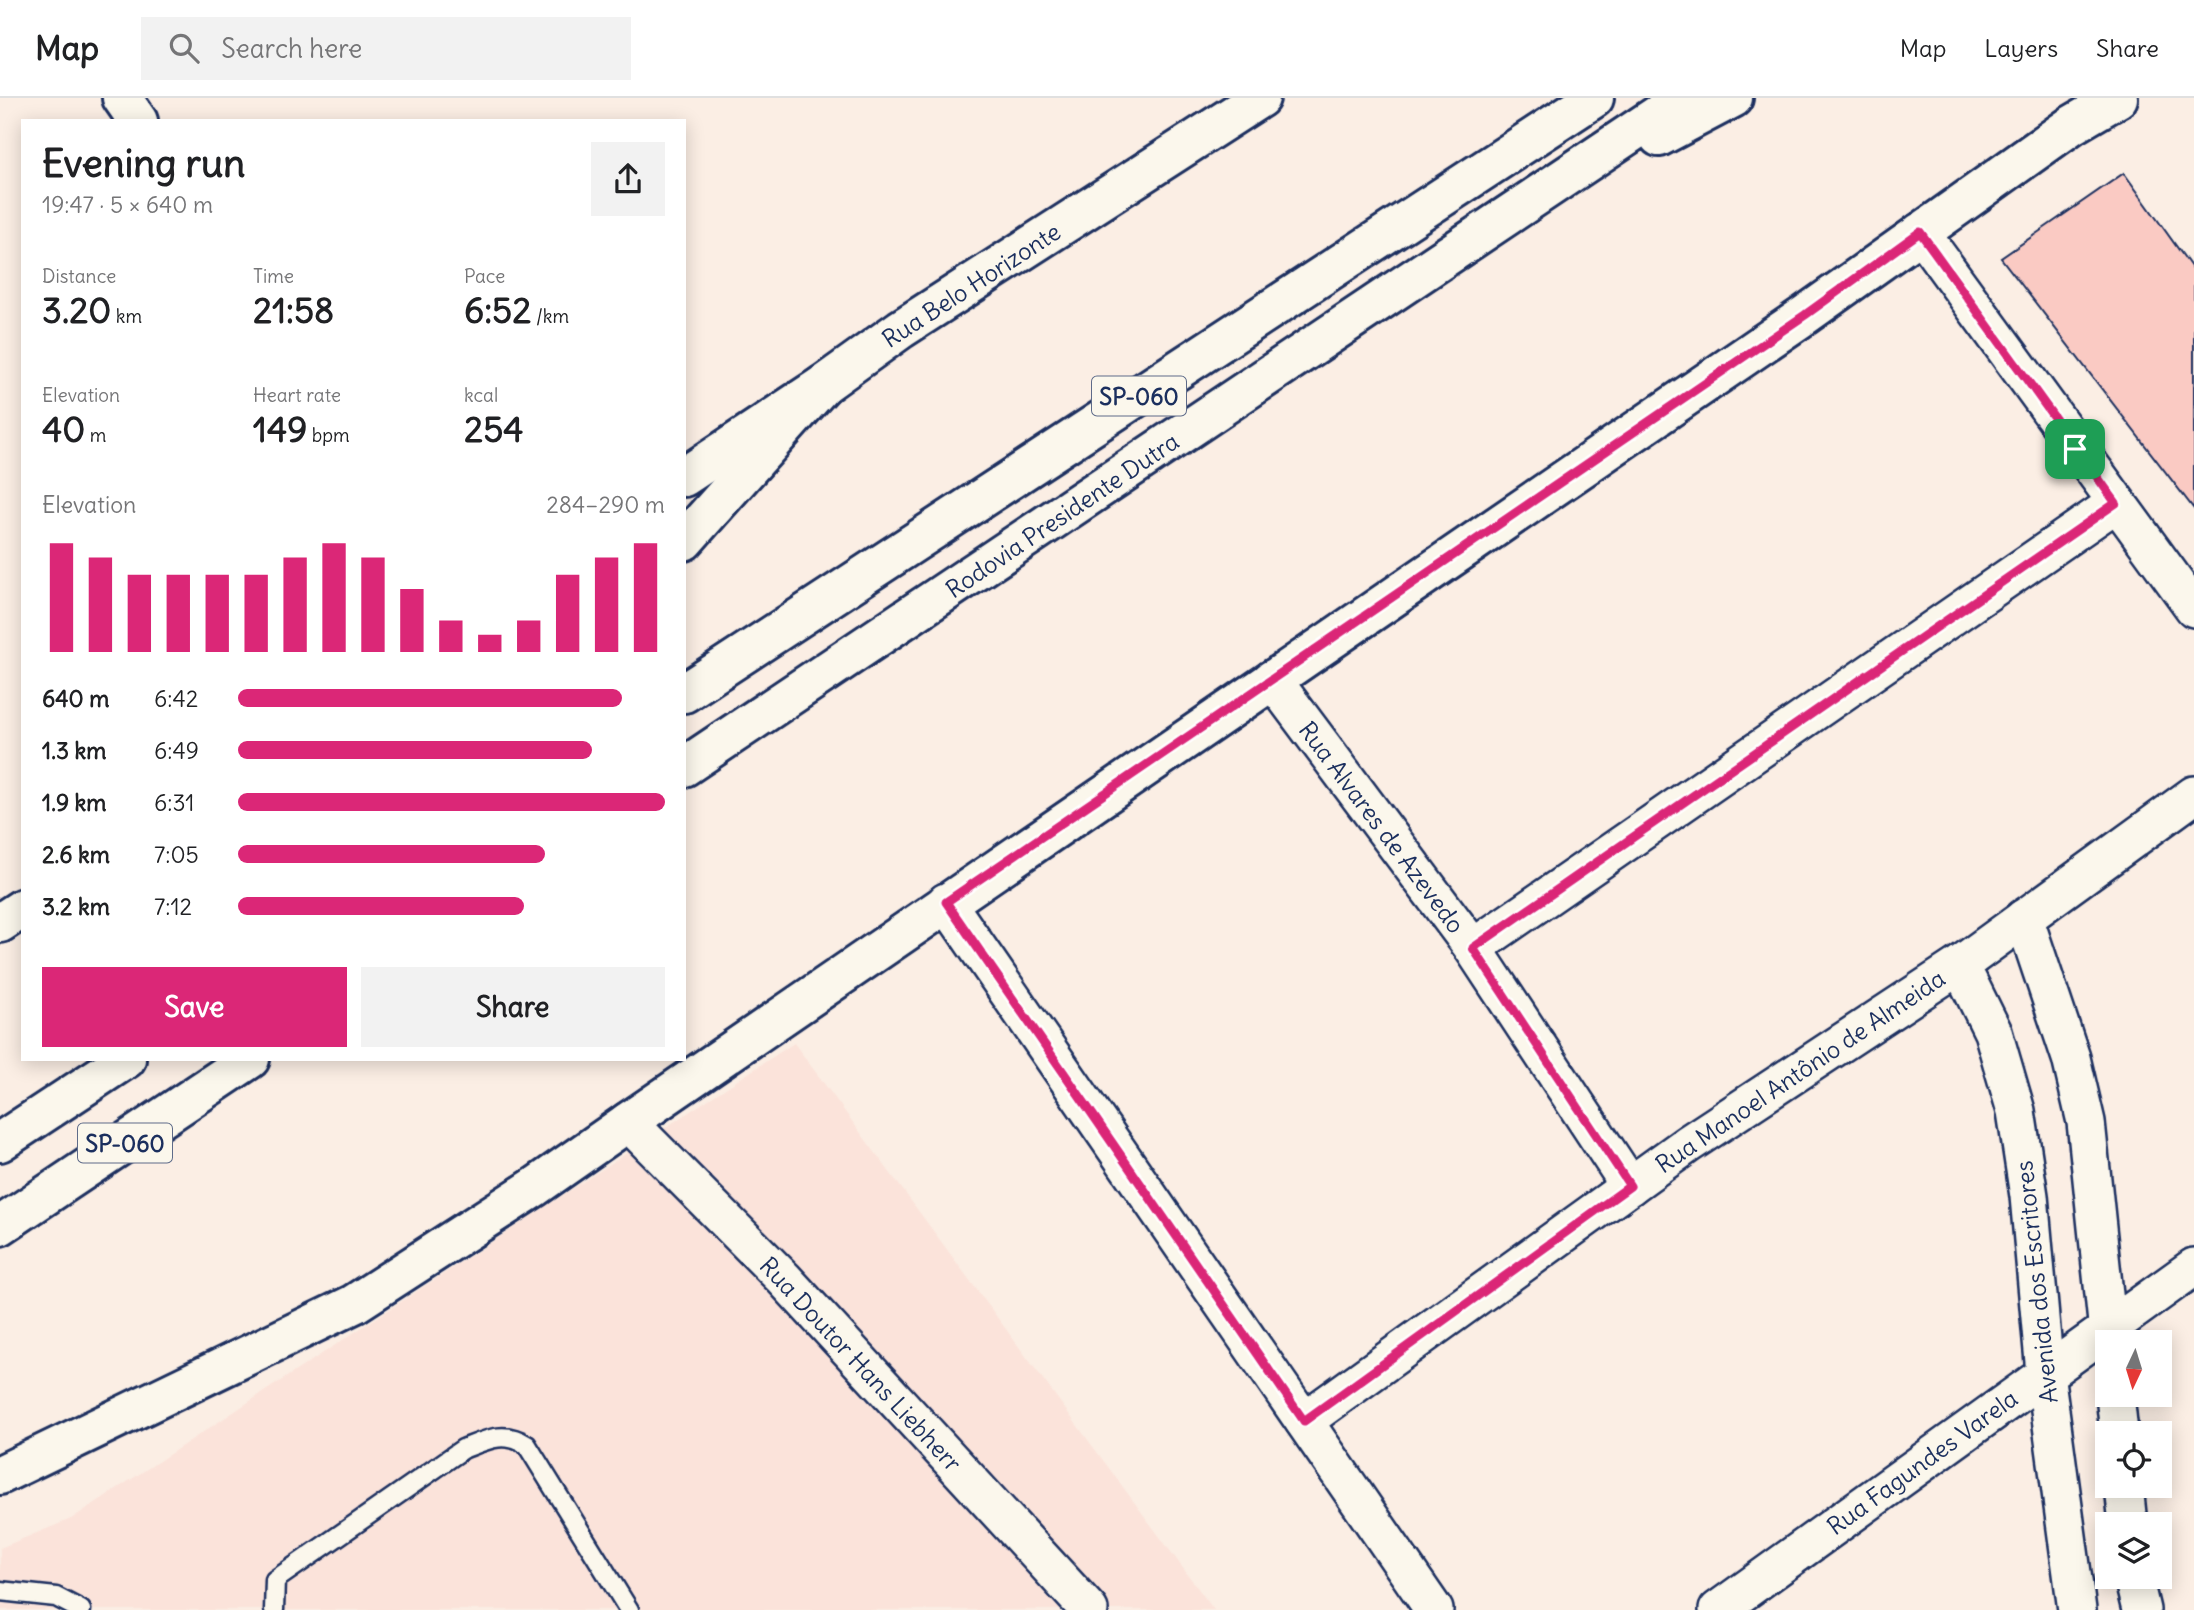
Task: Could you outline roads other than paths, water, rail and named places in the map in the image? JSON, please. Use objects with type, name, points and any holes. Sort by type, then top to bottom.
[{"type":"main road","points":[[122,98],[137,119]]},
{"type":"main road","name":"Rua Belo Horizonte","points":[[686,476],[823,385],[901,329],[1260,98]]},
{"type":"main road","name":"SP-060","points":[[686,693],[1594,98]]},
{"type":"main road","name":"Rodovia Presidente Dutra","points":[[686,766],[1683,98]]},
{"type":"main road","points":[[1476,237],[1733,98]]},
{"type":"main road","points":[[0,1475],[354,1304],[536,1187],[946,902],[1793,323],[2072,125],[2118,98]]},
{"type":"main road","points":[[686,539],[823,385]]},
{"type":"main road","points":[[0,923],[21,909]]},
{"type":"main road","name":"SP-060","points":[[0,1142],[123,1061]]},
{"type":"main road","name":"SP-060","points":[[0,1226],[247,1061]]},
{"type":"street","points":[[1920,232],[2194,608]]},
{"type":"street","points":[[1473,948],[2116,503]]},
{"type":"street","name":"Rua Alvares de Azevedo","points":[[1272,679],[1473,948],[1630,1186]]},
{"type":"street","name":"Rua Manoel Antônio de Almeida","points":[[1304,1421],[1699,1136],[1960,964],[2194,795]]},
{"type":"street","points":[[946,902],[1434,1610]]},
{"type":"street","points":[[2024,918],[2071,1058],[2086,1122],[2108,1330]]},
{"type":"street","name":"Avenida dos Escritores","points":[[1960,964],[1993,1032],[2016,1111],[2029,1196],[2045,1373],[2077,1610]]},
{"type":"street","name":"Rua Doutor Hans Liebherr","points":[[628,1122],[784,1279],[1089,1610]]},
{"type":"street","name":"Rua Fagundes Varela","points":[[2115,1330],[2194,1267]]},
{"type":"street","name":"Rua Fagundes Varela","points":[[1718,1610],[2045,1373],[2095,1343]]},
{"type":"street","points":[[2136,1589],[2141,1610]]},
{"type":"lane","points":[[274,1610],[275,1580],[463,1449],[496,1436],[514,1437],[527,1445],[629,1610]]},
{"type":"lane","points":[[0,1591],[56,1597],[81,1610]]}]
